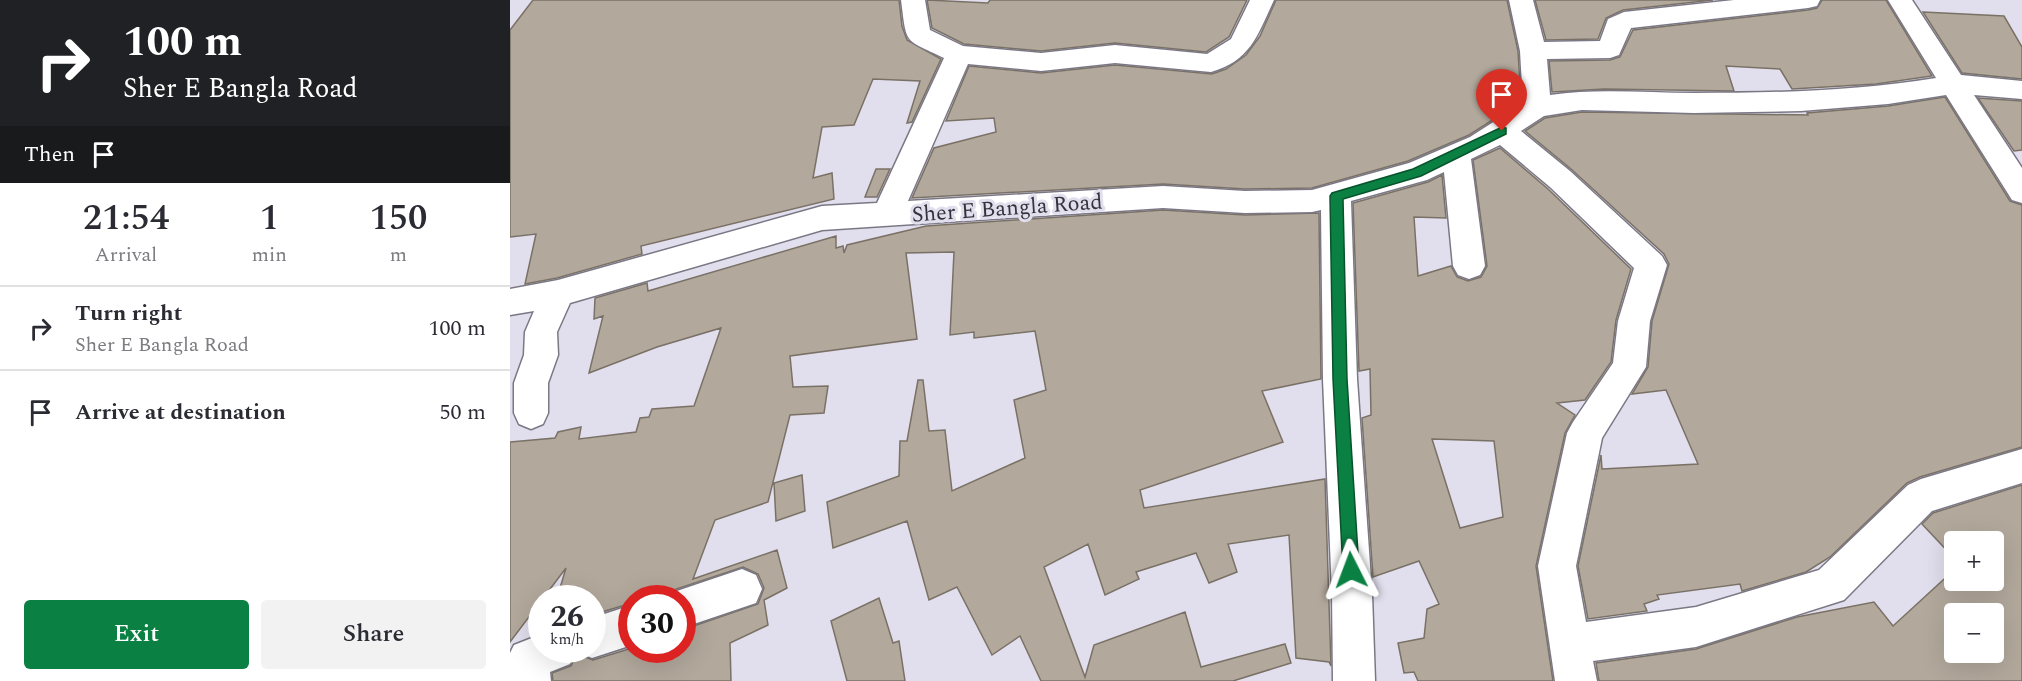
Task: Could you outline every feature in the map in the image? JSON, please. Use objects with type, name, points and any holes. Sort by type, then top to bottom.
[{"type":"street","points":[[913,0],[918,35],[959,54],[1041,62],[1115,54],[1144,55],[1211,63],[1241,44],[1262,0]]},
{"type":"street","points":[[1521,0],[1533,51],[1537,107],[1581,100],[1694,103],[1801,101],[1888,95],[1955,84],[2022,90]]},
{"type":"street","points":[[1533,51],[1611,49],[1617,26],[1624,20],[1808,0]]},
{"type":"street","points":[[1900,0],[2022,192]]},
{"type":"street","points":[[887,214],[959,54]]},
{"type":"street","name":"Sher E Bangla Road","points":[[510,302],[558,293],[822,218],[1163,197],[1312,201],[1417,172],[1480,144],[1537,107]]},
{"type":"street","points":[[1502,131],[1560,178],[1651,265],[1634,321],[1629,367],[1585,433],[1557,566],[1573,663],[1830,586],[1921,497],[2022,466]]},
{"type":"street","points":[[1456,153],[1469,266]]},
{"type":"street","points":[[1336,196],[1340,379],[1352,594],[1354,681]]},
{"type":"street","points":[[531,413],[531,383],[541,355],[542,332],[558,293]]},
{"type":"street","points":[[696,604],[742,589]]},
{"type":"street","points":[[528,663],[530,681]]},
{"type":"building","points":[[533,0],[899,0],[902,26],[907,40],[941,59],[912,122],[907,123],[920,81],[873,79],[854,125],[822,127],[813,178],[832,173],[834,199],[641,246],[642,254],[557,278],[525,284],[536,234],[510,237],[510,30]]},
{"type":"building","points":[[927,0],[988,3],[990,0],[1247,0],[1229,37],[1206,52],[1115,43],[1041,51],[964,44],[932,28]]},
{"type":"building","points":[[1276,0],[1507,0],[1518,51],[1521,102],[1469,135],[1408,161],[1312,188],[1245,189],[1163,184],[912,198],[934,148],[996,132],[994,118],[946,121],[969,66],[1041,73],[1115,65],[1212,74],[1226,69],[1246,55],[1260,36]]},
{"type":"building","points":[[1535,0],[1713,0],[1623,10],[1606,18],[1598,39],[1546,40]]},
{"type":"building","points":[[1822,0],[1886,0],[1932,76],[1876,84],[1792,89],[1780,69],[1726,66],[1734,91],[1604,89],[1552,92],[1549,61],[1610,60],[1620,57],[1633,30],[1808,10],[1817,8]]},
{"type":"building","points":[[1923,12],[2004,16],[2022,47],[2022,79],[1962,73]]},
{"type":"building","points":[[1945,97],[2010,201],[2022,205],[2022,447],[1920,477],[1907,483],[1830,557],[1806,572],[1742,591],[1740,584],[1657,595],[1659,599],[1644,604],[1647,611],[1588,619],[1578,566],[1601,455],[1602,469],[1698,464],[1666,390],[1632,394],[1648,367],[1652,321],[1669,264],[1664,254],[1571,169],[1525,131],[1545,118],[1582,112],[1808,115],[1807,113],[1888,106]]},
{"type":"building","points":[[1978,98],[2022,101],[2022,150],[2014,151]]},
{"type":"building","points":[[1500,148],[1548,189],[1631,269],[1616,320],[1611,362],[1585,400],[1557,403],[1575,415],[1565,433],[1536,566],[1553,681],[1418,681],[1414,672],[1404,673],[1398,643],[1424,638],[1427,609],[1439,604],[1419,561],[1373,577],[1362,418],[1371,415],[1370,369],[1359,371],[1353,203],[1428,182],[1442,175],[1446,218],[1414,217],[1418,276],[1451,266],[1457,277],[1468,281],[1481,277],[1487,266],[1473,160]],"holes":[[[1432,439],[1494,441],[1503,517],[1460,528]]]},
{"type":"building","points":[[876,169],[890,169],[877,197],[865,197]]},
{"type":"building","points":[[1163,210],[1245,215],[1319,213],[1321,379],[1262,391],[1283,442],[1140,490],[1144,508],[1325,479],[1331,666],[1329,662],[1296,658],[1289,535],[1228,544],[1237,572],[1209,583],[1196,553],[1136,572],[1139,579],[1105,595],[1088,544],[1044,567],[1085,677],[1094,645],[1185,612],[1201,667],[1285,644],[1291,663],[1233,681],[1041,681],[1020,636],[992,655],[957,587],[929,600],[907,521],[833,548],[827,502],[899,476],[900,441],[907,441],[918,380],[923,380],[929,431],[945,430],[952,491],[1025,458],[1014,400],[1046,390],[1035,331],[974,338],[974,332],[950,335],[954,252],[906,253],[917,339],[790,356],[793,387],[828,386],[824,413],[790,415],[768,502],[715,520],[693,579],[777,550],[787,588],[764,600],[768,625],[730,643],[731,681],[553,681],[552,673],[571,666],[572,663],[606,663],[606,656],[618,652],[618,663],[696,663],[696,625],[758,604],[764,588],[758,574],[743,567],[688,585],[618,585],[618,607],[606,611],[606,585],[561,585],[566,568],[553,585],[528,585],[528,618],[510,642],[510,442],[555,438],[558,432],[581,427],[579,439],[636,432],[640,418],[649,417],[652,409],[694,406],[721,328],[657,347],[589,373],[603,316],[594,319],[595,298],[647,283],[648,291],[836,236],[836,248],[843,246],[844,253],[847,245],[926,226]]},
{"type":"building","points":[[802,475],[805,511],[776,521],[774,483]]},
{"type":"building","points":[[2022,485],[2022,681],[1599,681],[1596,663],[1696,649],[1797,617],[1874,602],[1893,626],[1944,579],[1944,591],[2004,591],[2004,531],[1944,531],[1944,547],[1922,524],[1933,513]]},
{"type":"building","points":[[879,598],[893,643],[899,641],[905,681],[847,681],[831,621]]},
{"type":"route","points":[[1351,570],[1340,379],[1336,196],[1417,172],[1480,144],[1502,131]]}]
